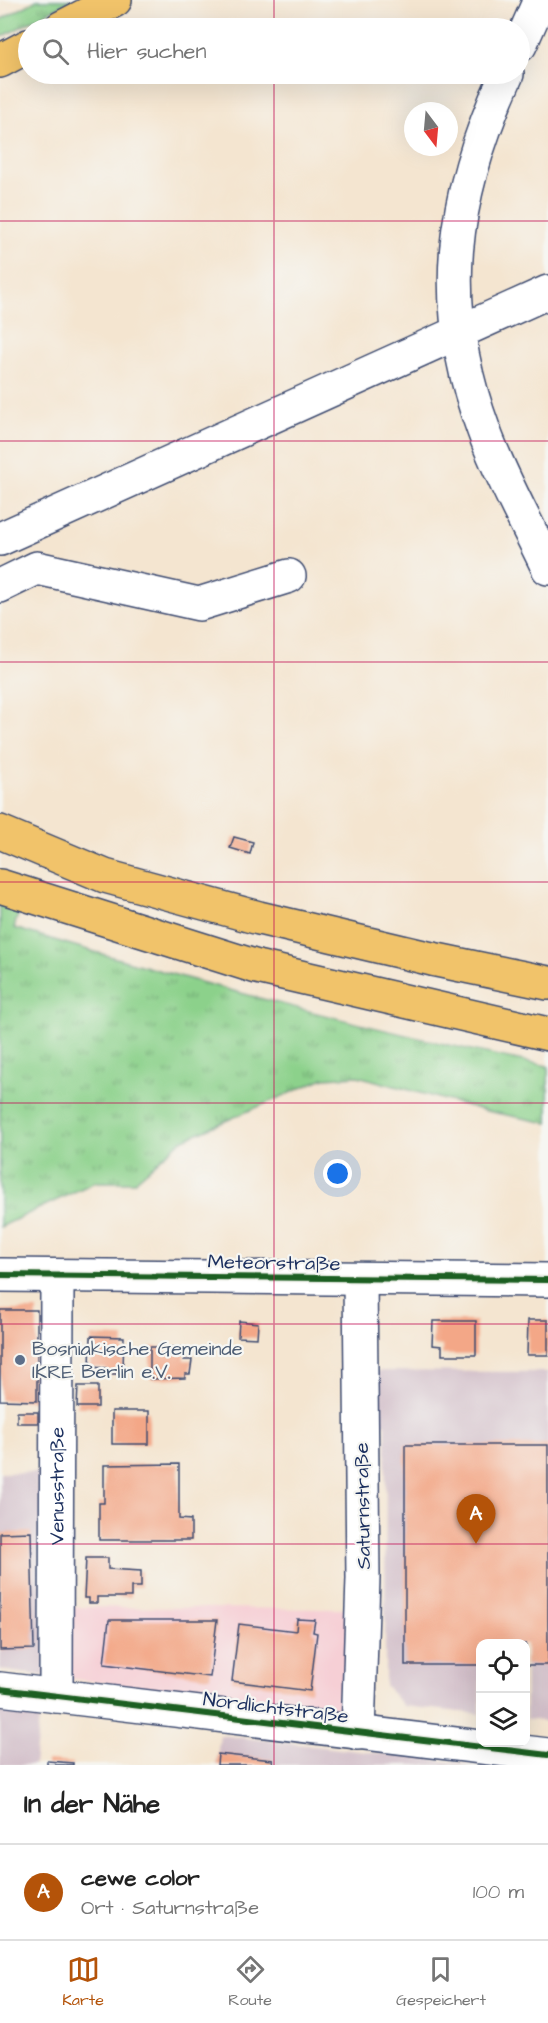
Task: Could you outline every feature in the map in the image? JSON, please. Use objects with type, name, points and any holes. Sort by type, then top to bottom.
[{"type":"main road","points":[[80,18],[115,0]]},
{"type":"main road","points":[[0,61],[18,51]]},
{"type":"main road","points":[[0,832],[105,876],[237,912],[432,959],[548,983]]},
{"type":"main road","points":[[0,886],[257,967],[548,1034]]},
{"type":"street","points":[[530,21],[540,0]]},
{"type":"street","points":[[503,84],[471,164],[457,232],[454,306],[466,372],[484,432],[548,568]]},
{"type":"street","points":[[0,539],[548,292]]},
{"type":"street","points":[[0,586],[37,568],[199,604],[289,576]]},
{"type":"street","name":"Meteorstraße","points":[[0,1275],[548,1280]]},
{"type":"street","name":"Venusstraße","points":[[56,1696],[57,1276]]},
{"type":"street","name":"Saturnstraße","points":[[358,1733],[363,1578],[360,1279]]},
{"type":"street","name":"Nordlichtstraße","points":[[0,1689],[548,1755]]},
{"type":"shaded area","points":[[373,1371],[548,1372],[548,1722],[530,1720],[530,1639],[476,1639],[476,1714],[403,1706],[385,1685],[386,1424],[375,1423]]},
{"type":"shaded area","points":[[46,1472],[46,1676],[0,1670],[0,1473]]},
{"type":"shaded area","points":[[66,1607],[348,1609],[348,1704],[338,1713],[67,1678]]},
{"type":"shaded area","points":[[0,1706],[40,1711],[34,1765],[0,1765]]},
{"type":"shaded area","points":[[220,1735],[479,1765],[216,1765]]},
{"type":"green space","points":[[37,0],[71,0],[37,18],[18,18],[18,28],[0,38],[0,20]]},
{"type":"green space","points":[[0,902],[20,908],[14,928],[280,1003],[413,1037],[548,1066],[548,1123],[486,1111],[358,1076],[324,1078],[182,1140],[134,1182],[95,1182],[0,1227]]},
{"type":"building","points":[[234,837],[253,842],[250,854],[230,848]]},
{"type":"building","points":[[0,1310],[37,1310],[37,1401],[0,1400]]},
{"type":"building","points":[[528,1320],[548,1320],[548,1355],[527,1355]]},
{"type":"building","points":[[239,1321],[258,1323],[257,1338],[238,1337]]},
{"type":"building","points":[[433,1321],[476,1321],[476,1355],[442,1355],[442,1346],[432,1345]]},
{"type":"building","points":[[91,1336],[124,1337],[123,1368],[118,1368],[117,1374],[106,1374],[106,1368],[90,1367]]},
{"type":"building","points":[[150,1347],[184,1347],[184,1360],[192,1360],[190,1374],[185,1374],[185,1378],[150,1379]]},
{"type":"building","points":[[78,1386],[98,1386],[98,1407],[77,1407]]},
{"type":"building","points":[[112,1411],[149,1411],[149,1444],[112,1444]]},
{"type":"building","points":[[17,1412],[38,1412],[38,1423],[17,1423]]},
{"type":"building","points":[[405,1445],[548,1445],[548,1665],[530,1665],[530,1639],[476,1639],[476,1665],[405,1665]]},
{"type":"building","points":[[179,1464],[179,1519],[191,1520],[191,1540],[99,1540],[99,1503],[104,1503],[104,1465]]},
{"type":"building","points":[[31,1532],[34,1649],[0,1650],[0,1533]]},
{"type":"building","points":[[86,1558],[108,1558],[108,1569],[141,1571],[141,1587],[131,1587],[131,1597],[97,1597],[97,1603],[89,1603],[89,1598],[84,1598]]},
{"type":"building","points":[[297,1619],[315,1620],[313,1632],[317,1633],[310,1691],[232,1681],[239,1624],[296,1631]]},
{"type":"building","points":[[109,1620],[217,1620],[210,1677],[104,1664]]},
{"type":"building","points":[[218,1754],[273,1760],[272,1765],[217,1765]]},
{"type":"building","points":[[47,1761],[73,1763],[73,1765],[47,1765]]},
{"type":"cycle path","points":[[0,1275],[548,1280]]},
{"type":"cycle path","points":[[0,1689],[548,1755]]},
{"type":"place","name":"Bosniakische Gemeinde IKRE Berlin e.V.","points":[[20,1360]]},
{"type":"place","name":"cewe color","points":[[476,1544]]}]
